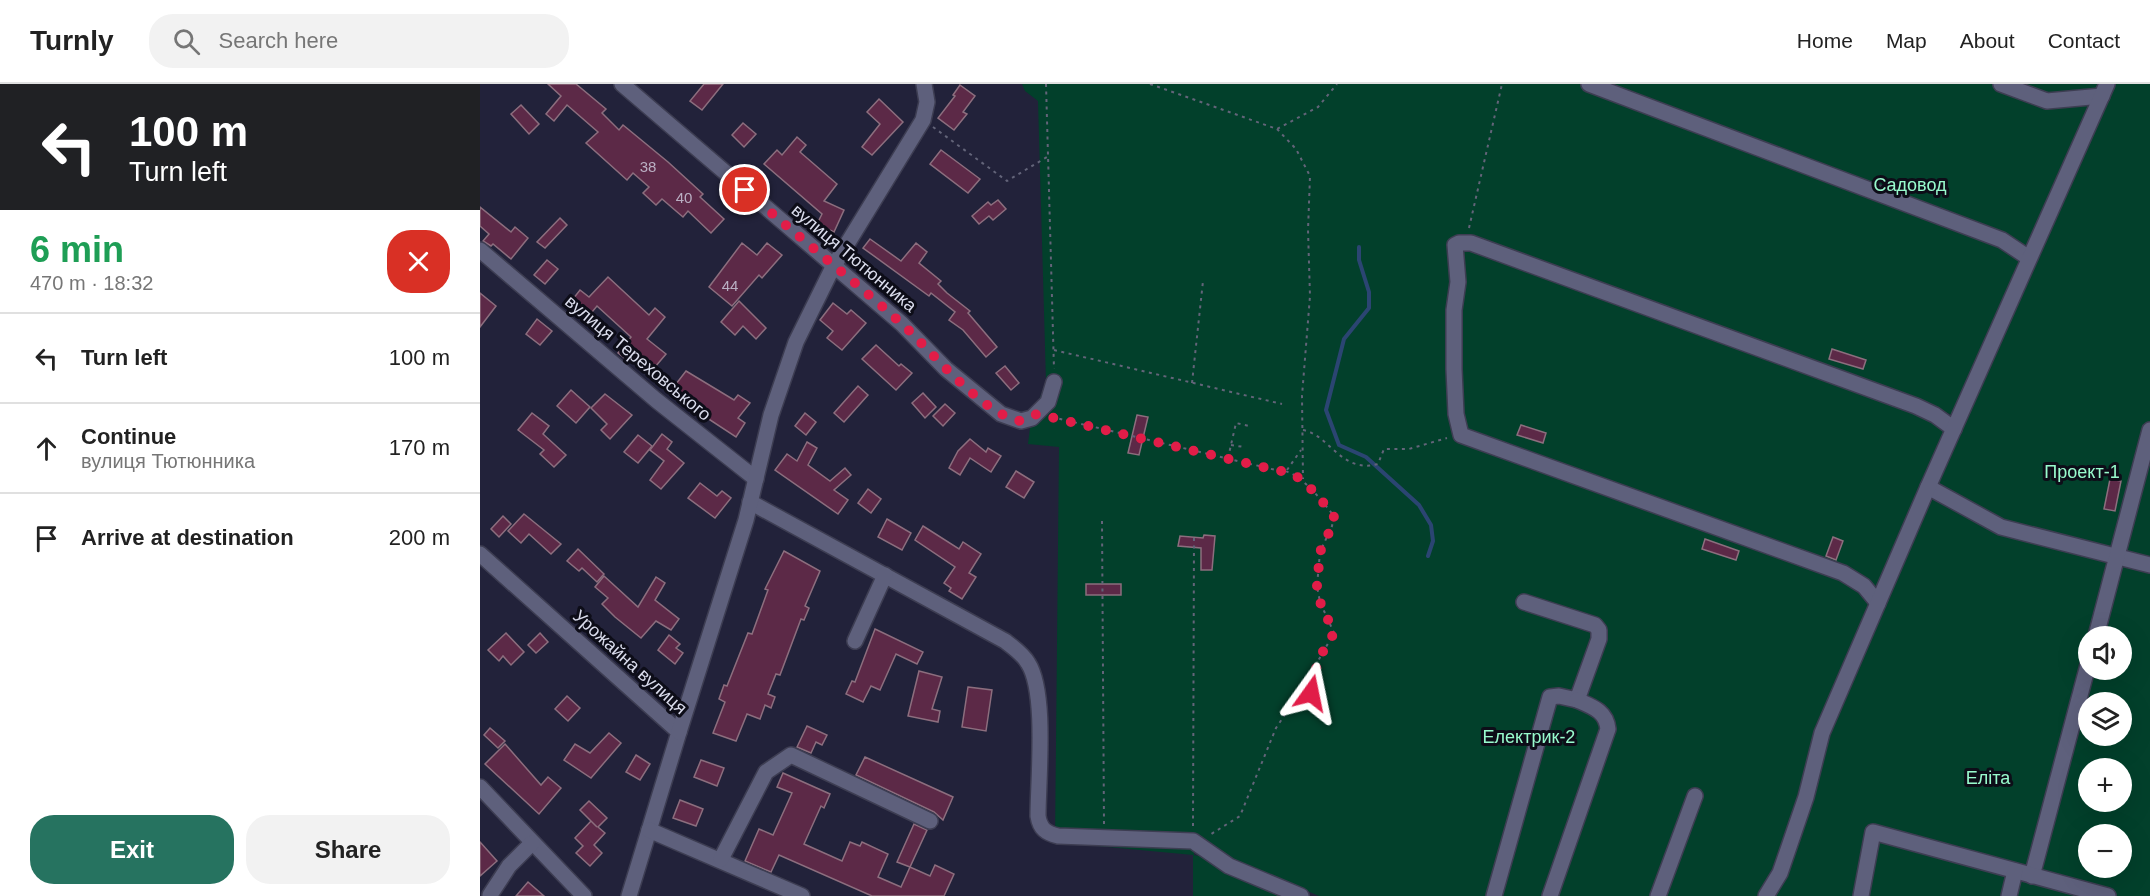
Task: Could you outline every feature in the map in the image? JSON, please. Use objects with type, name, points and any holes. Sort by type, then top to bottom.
[{"type":"street","name":"вулиця Тютюнника","points":[[622,84],[902,324],[946,369],[1001,414],[1021,421],[1037,414]]},
{"type":"street","points":[[679,732],[750,502],[771,416],[788,365],[833,267],[923,120],[927,102],[924,84]]},
{"type":"street","points":[[1589,84],[2002,240],[2029,258]]},
{"type":"street","points":[[2001,84],[2047,101],[2105,90]]},
{"type":"street","points":[[1766,896],[1780,873],[1806,797],[1816,749],[1928,487],[2105,90]]},
{"type":"street","points":[[1878,603],[1864,586],[1843,573],[1461,435],[1456,414],[1454,369],[1454,310],[1458,282],[1455,250],[1459,243],[1471,243],[1916,406],[1954,429]]},
{"type":"street","name":"вулиця Тереховського","points":[[480,250],[656,400],[756,479]]},
{"type":"street","points":[[1037,414],[1048,402],[1054,382]]},
{"type":"street","points":[[2099,626],[2150,430]]},
{"type":"street","points":[[1928,487],[2001,527],[2150,565]]},
{"type":"street","points":[[750,502],[1005,641],[1029,664],[1037,689],[1038,816],[1042,829],[1058,836],[1104,836],[1198,844],[1229,866],[1300,896]]},
{"type":"street","name":"Урожайна вулиця","points":[[480,554],[679,732],[629,896]]},
{"type":"street","points":[[855,641],[885,575]]},
{"type":"street","points":[[1524,602],[1595,625],[1599,630],[1599,639],[1577,700]]},
{"type":"street","points":[[2032,876],[2084,680]]},
{"type":"street","points":[[1494,896],[1550,698],[1559,696],[1577,700],[1599,710],[1607,719],[1608,729],[1550,896]]},
{"type":"street","points":[[721,859],[766,772],[791,755],[930,821]]},
{"type":"street","points":[[480,787],[584,896]]},
{"type":"street","points":[[1658,896],[1695,796]]},
{"type":"street","points":[[649,830],[721,859],[802,896]]},
{"type":"street","points":[[1861,896],[1873,832],[2108,896]]},
{"type":"street","points":[[490,895],[509,866],[532,843]]},
{"type":"street","points":[[2009,896],[2015,872]]},
{"type":"path","points":[[1046,84],[1054,382]]},
{"type":"path","points":[[1150,84],[1277,129],[1296,149],[1310,176],[1308,230],[1310,296],[1302,430],[1303,479]]},
{"type":"path","points":[[1277,129],[1318,106],[1337,84]]},
{"type":"path","points":[[1471,243],[1468,223],[1502,84]]},
{"type":"path","points":[[923,120],[1007,181],[1047,157]]},
{"type":"path","points":[[1192,383],[1203,281]]},
{"type":"path","points":[[1054,350],[1282,404]]},
{"type":"path","points":[[1037,414],[1280,471],[1287,470],[1303,479],[1334,516],[1320,552],[1317,586],[1320,602],[1334,633],[1318,660],[1305,709],[1286,713],[1281,721],[1240,816],[1198,844]]},
{"type":"path","points":[[1228,458],[1236,423],[1249,426]]},
{"type":"path","points":[[1302,430],[1312,433],[1341,458],[1363,466],[1378,464],[1383,449],[1389,447],[1409,449],[1461,435]]},
{"type":"path","points":[[1231,445],[1244,447]]},
{"type":"path","points":[[1287,470],[1302,450]]},
{"type":"path","points":[[1102,521],[1104,836]]},
{"type":"path","points":[[1194,537],[1198,844]]},
{"type":"green space","points":[[1022,84],[2103,84],[1954,416],[1929,404],[1947,431],[1882,586],[1874,588],[1872,604],[1790,829],[1760,896],[1319,896],[1228,857],[1195,837],[1194,855],[1208,858],[1287,896],[1193,896],[1193,855],[1055,842],[1059,447],[1028,444],[1031,420],[1046,382],[1038,101],[1025,91]]},
{"type":"green space","points":[[2113,84],[2150,84],[2150,896],[1772,896],[1799,839],[1819,779],[1829,737],[2034,261]]},
{"type":"building","points":[[548,84],[576,84],[606,109],[602,113],[619,130],[623,125],[668,162],[703,194],[700,197],[724,219],[711,233],[688,211],[683,217],[662,199],[656,205],[643,193],[649,187],[633,173],[627,180],[586,143],[598,132],[567,105],[554,121],[546,114],[561,96]]},
{"type":"building","points":[[704,84],[723,84],[702,110],[690,101]]},
{"type":"building","points":[[960,85],[975,96],[963,112],[967,114],[954,130],[938,118],[955,96],[953,95]]},
{"type":"building","points":[[879,99],[903,122],[872,155],[862,147],[880,124],[867,112]]},
{"type":"building","points":[[521,105],[539,124],[529,134],[511,114]]},
{"type":"building","points":[[743,123],[756,134],[744,147],[732,135]]},
{"type":"building","points":[[797,137],[806,145],[800,152],[837,184],[824,201],[844,210],[834,232],[817,224],[822,214],[764,164],[777,150],[782,155]]},
{"type":"building","points":[[941,150],[980,179],[968,193],[930,164]]},
{"type":"building","points":[[998,200],[1006,209],[993,220],[989,216],[979,224],[972,216],[988,202],[991,205]]},
{"type":"building","points":[[480,207],[511,232],[515,227],[528,238],[511,259],[493,244],[491,246],[483,241],[489,234],[480,226]]},
{"type":"building","points":[[560,218],[567,225],[545,248],[537,242]]},
{"type":"building","points":[[870,239],[901,261],[916,243],[927,252],[919,263],[941,281],[938,284],[947,293],[970,311],[968,313],[997,347],[986,357],[963,330],[949,320],[955,312],[931,293],[929,296],[863,248]]},
{"type":"building","points":[[742,243],[757,255],[767,243],[782,255],[762,278],[759,275],[732,306],[709,287]]},
{"type":"building","points":[[547,260],[558,269],[545,284],[534,275]]},
{"type":"building","points":[[608,277],[649,315],[655,308],[665,317],[647,339],[666,354],[655,367],[635,351],[627,360],[618,353],[631,337],[597,306],[587,318],[569,304],[580,290],[589,297]]},
{"type":"building","points":[[480,293],[496,306],[480,327]]},
{"type":"building","points":[[739,301],[766,328],[756,339],[743,326],[735,335],[721,322]]},
{"type":"building","points":[[833,303],[847,314],[851,310],[866,323],[842,350],[827,338],[833,331],[820,320]]},
{"type":"building","points":[[537,319],[552,331],[540,345],[526,334]]},
{"type":"building","points":[[876,345],[899,366],[901,364],[912,373],[896,390],[862,359]]},
{"type":"building","points":[[1832,349],[1866,360],[1863,369],[1829,359]]},
{"type":"building","points":[[1005,366],[1019,383],[1011,390],[996,373]]},
{"type":"building","points":[[686,371],[734,400],[738,395],[750,403],[738,418],[745,423],[736,437],[669,393]]},
{"type":"building","points":[[858,386],[868,395],[844,422],[834,413]]},
{"type":"building","points":[[571,390],[590,407],[576,423],[557,406]]},
{"type":"building","points":[[923,393],[936,407],[925,418],[912,403]]},
{"type":"building","points":[[605,394],[632,415],[610,439],[601,430],[607,424],[591,408]]},
{"type":"building","points":[[945,404],[955,413],[943,426],[933,416]]},
{"type":"building","points":[[532,413],[549,426],[543,434],[566,455],[554,467],[540,454],[544,450],[518,430]]},
{"type":"building","points":[[805,413],[816,422],[806,435],[795,426]]},
{"type":"building","points":[[1137,415],[1148,417],[1139,455],[1128,453]]},
{"type":"building","points":[[1521,425],[1546,433],[1543,443],[1517,435]]},
{"type":"building","points":[[662,434],[672,442],[667,449],[684,463],[661,489],[650,480],[664,461],[650,450]]},
{"type":"building","points":[[638,435],[652,446],[638,463],[624,452]]},
{"type":"building","points":[[970,439],[986,452],[988,448],[1001,456],[991,472],[970,458],[960,475],[949,468],[958,451]]},
{"type":"building","points":[[807,442],[817,448],[808,465],[830,481],[845,468],[851,475],[834,490],[848,500],[838,514],[775,470],[787,454],[797,461]]},
{"type":"building","points":[[1016,471],[1034,482],[1024,498],[1006,487]]},
{"type":"building","points":[[2110,479],[2121,481],[2115,511],[2104,509]]},
{"type":"building","points":[[700,483],[717,496],[722,491],[731,498],[715,518],[688,498]]},
{"type":"building","points":[[868,489],[881,499],[871,513],[858,503]]},
{"type":"building","points":[[524,514],[561,544],[551,554],[529,534],[521,543],[508,531]]},
{"type":"building","points":[[503,516],[511,524],[499,537],[491,529]]},
{"type":"building","points":[[887,519],[911,533],[902,550],[878,537]]},
{"type":"building","points":[[923,526],[959,549],[963,542],[981,554],[969,573],[976,577],[962,599],[949,591],[951,588],[944,583],[955,567],[915,540]]},
{"type":"building","points":[[1204,535],[1215,536],[1212,570],[1201,570],[1201,548],[1178,546],[1180,536],[1203,538]]},
{"type":"building","points":[[1833,537],[1843,541],[1836,560],[1826,556]]},
{"type":"building","points":[[1705,539],[1739,551],[1736,560],[1702,549]]},
{"type":"building","points":[[578,549],[604,574],[597,582],[582,568],[579,571],[567,561]]},
{"type":"building","points":[[784,551],[820,571],[805,606],[809,608],[804,620],[801,619],[780,675],[776,674],[768,694],[775,697],[771,708],[765,705],[760,719],[747,714],[736,741],[713,733],[725,702],[719,699],[724,685],[727,686],[748,633],[752,634],[768,590],[765,589]]},
{"type":"building","points":[[604,576],[638,607],[656,577],[665,583],[655,600],[679,619],[671,630],[656,621],[641,638],[602,604],[608,598],[595,587]]},
{"type":"building","points":[[1086,584],[1121,584],[1121,595],[1086,595]]},
{"type":"building","points":[[875,629],[923,652],[917,664],[896,654],[880,690],[871,686],[863,702],[846,694],[852,681],[855,682]]},
{"type":"building","points":[[506,633],[524,652],[511,665],[503,656],[499,661],[488,650]]},
{"type":"building","points":[[540,633],[548,642],[536,653],[528,645]]},
{"type":"building","points":[[669,635],[680,644],[676,648],[683,653],[675,664],[658,650]]},
{"type":"building","points":[[919,671],[942,677],[932,709],[940,711],[938,722],[908,716]]},
{"type":"building","points":[[968,687],[992,690],[986,731],[962,727]]},
{"type":"building","points":[[567,696],[580,708],[568,721],[555,709]]},
{"type":"building","points":[[807,726],[827,735],[822,745],[816,742],[811,753],[797,747]]},
{"type":"building","points":[[490,728],[505,741],[498,748],[484,735]]},
{"type":"building","points":[[609,733],[621,743],[591,778],[564,760],[575,744],[590,753]]},
{"type":"building","points":[[505,744],[541,785],[548,777],[561,788],[539,814],[485,764]]},
{"type":"building","points":[[636,755],[650,764],[640,780],[626,772]]},
{"type":"building","points":[[865,757],[953,797],[943,820],[934,812],[856,775]]},
{"type":"building","points":[[701,760],[724,768],[717,786],[694,777]]},
{"type":"building","points":[[783,773],[830,794],[824,808],[821,806],[804,844],[842,861],[850,842],[860,846],[862,842],[888,854],[878,877],[901,887],[910,867],[930,876],[935,865],[954,874],[944,896],[872,896],[779,855],[771,872],[745,861],[759,829],[773,835],[792,793],[777,787]]},
{"type":"building","points":[[680,800],[703,809],[696,826],[673,818]]},
{"type":"building","points":[[589,801],[607,818],[598,827],[605,833],[594,845],[602,853],[590,866],[576,853],[583,846],[575,838],[591,821],[580,810]]},
{"type":"building","points":[[914,824],[927,830],[910,867],[897,862]]},
{"type":"building","points":[[480,842],[497,861],[480,876]]},
{"type":"building","points":[[528,882],[544,896],[516,896]]},
{"type":"waterway","points":[[1359,247],[1359,260],[1369,292],[1369,308],[1344,339],[1326,410],[1339,445],[1366,457],[1419,505],[1431,525],[1433,541],[1428,556]]},
{"type":"route","points":[[745,190],[902,324],[946,369],[1001,414],[1021,421],[1037,414],[1280,471],[1287,470],[1303,479],[1314,496],[1334,516],[1320,552],[1317,586],[1320,602],[1334,633],[1318,660],[1311,693]]},
{"type":"park label","name":"Садовод","points":[[1910,185]]},
{"type":"park label","name":"Проект-1","points":[[2082,472]]},
{"type":"park label","name":"Електрик-2","points":[[1529,737]]},
{"type":"park label","name":"Еліта","points":[[1988,778]]}]
